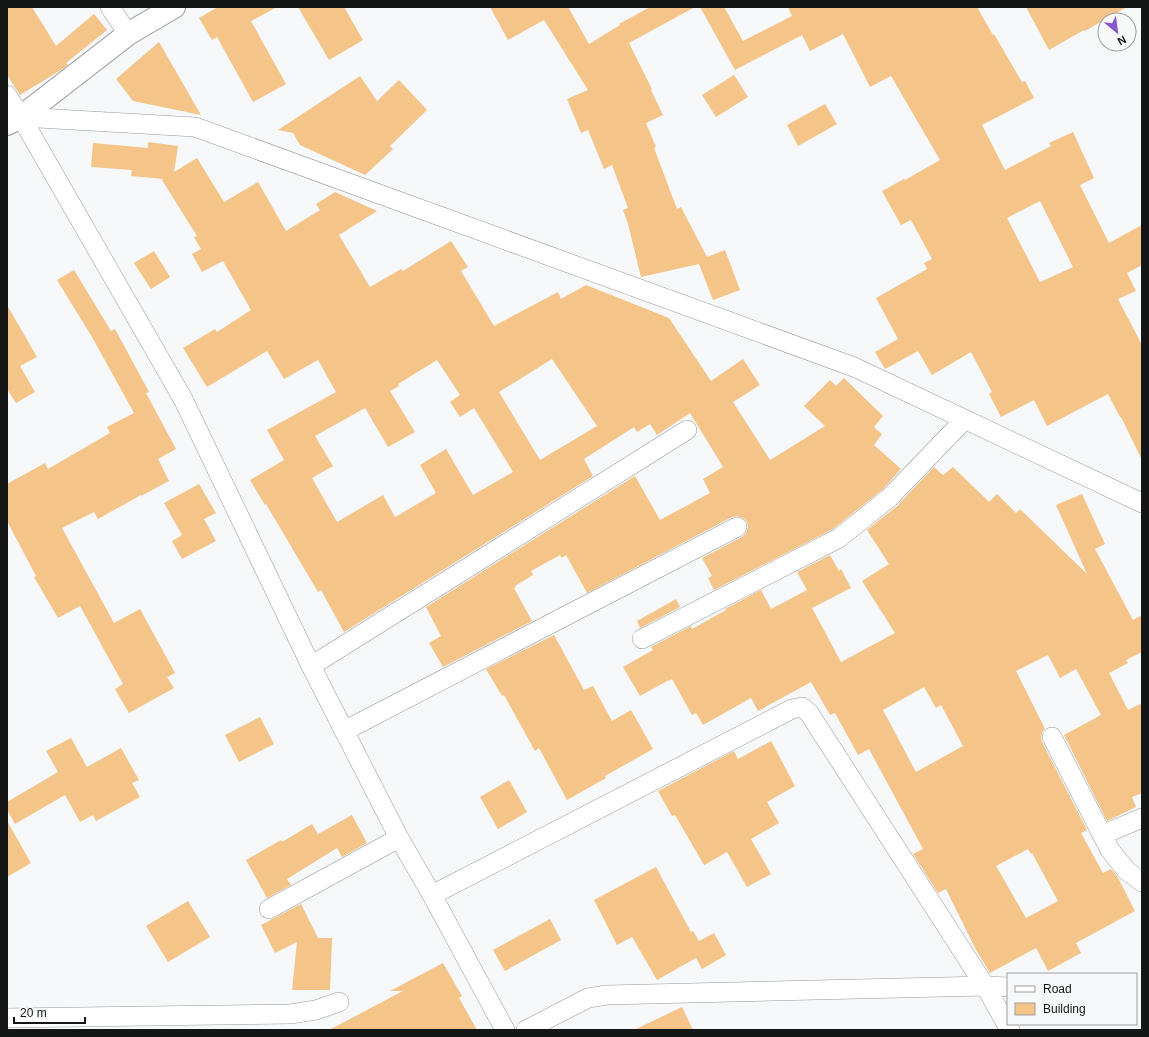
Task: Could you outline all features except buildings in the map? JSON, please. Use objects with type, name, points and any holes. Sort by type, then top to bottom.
[{"type":"street","points":[[110,7],[128,34]]},
{"type":"street","points":[[14,120],[128,34],[174,7]]},
{"type":"street","points":[[7,95],[14,120],[183,399],[344,731],[399,838],[432,895],[505,1030]]},
{"type":"street","points":[[14,120],[195,127],[854,367],[1142,503]]},
{"type":"street","points":[[642,639],[839,538],[889,498],[965,419]]},
{"type":"street","points":[[312,666],[687,430]]},
{"type":"street","points":[[344,731],[737,527]]},
{"type":"street","points":[[432,895],[792,709],[802,707],[809,713],[985,986],[1007,1025]]},
{"type":"street","points":[[1052,737],[1110,850],[1127,871],[1142,882]]},
{"type":"street","points":[[1102,835],[1142,818]]},
{"type":"street","points":[[269,909],[399,838]]},
{"type":"street","points":[[526,1030],[588,998],[607,995],[985,986],[1007,987]]},
{"type":"street","points":[[7,1018],[290,1014],[316,1010],[339,1002]]}]
